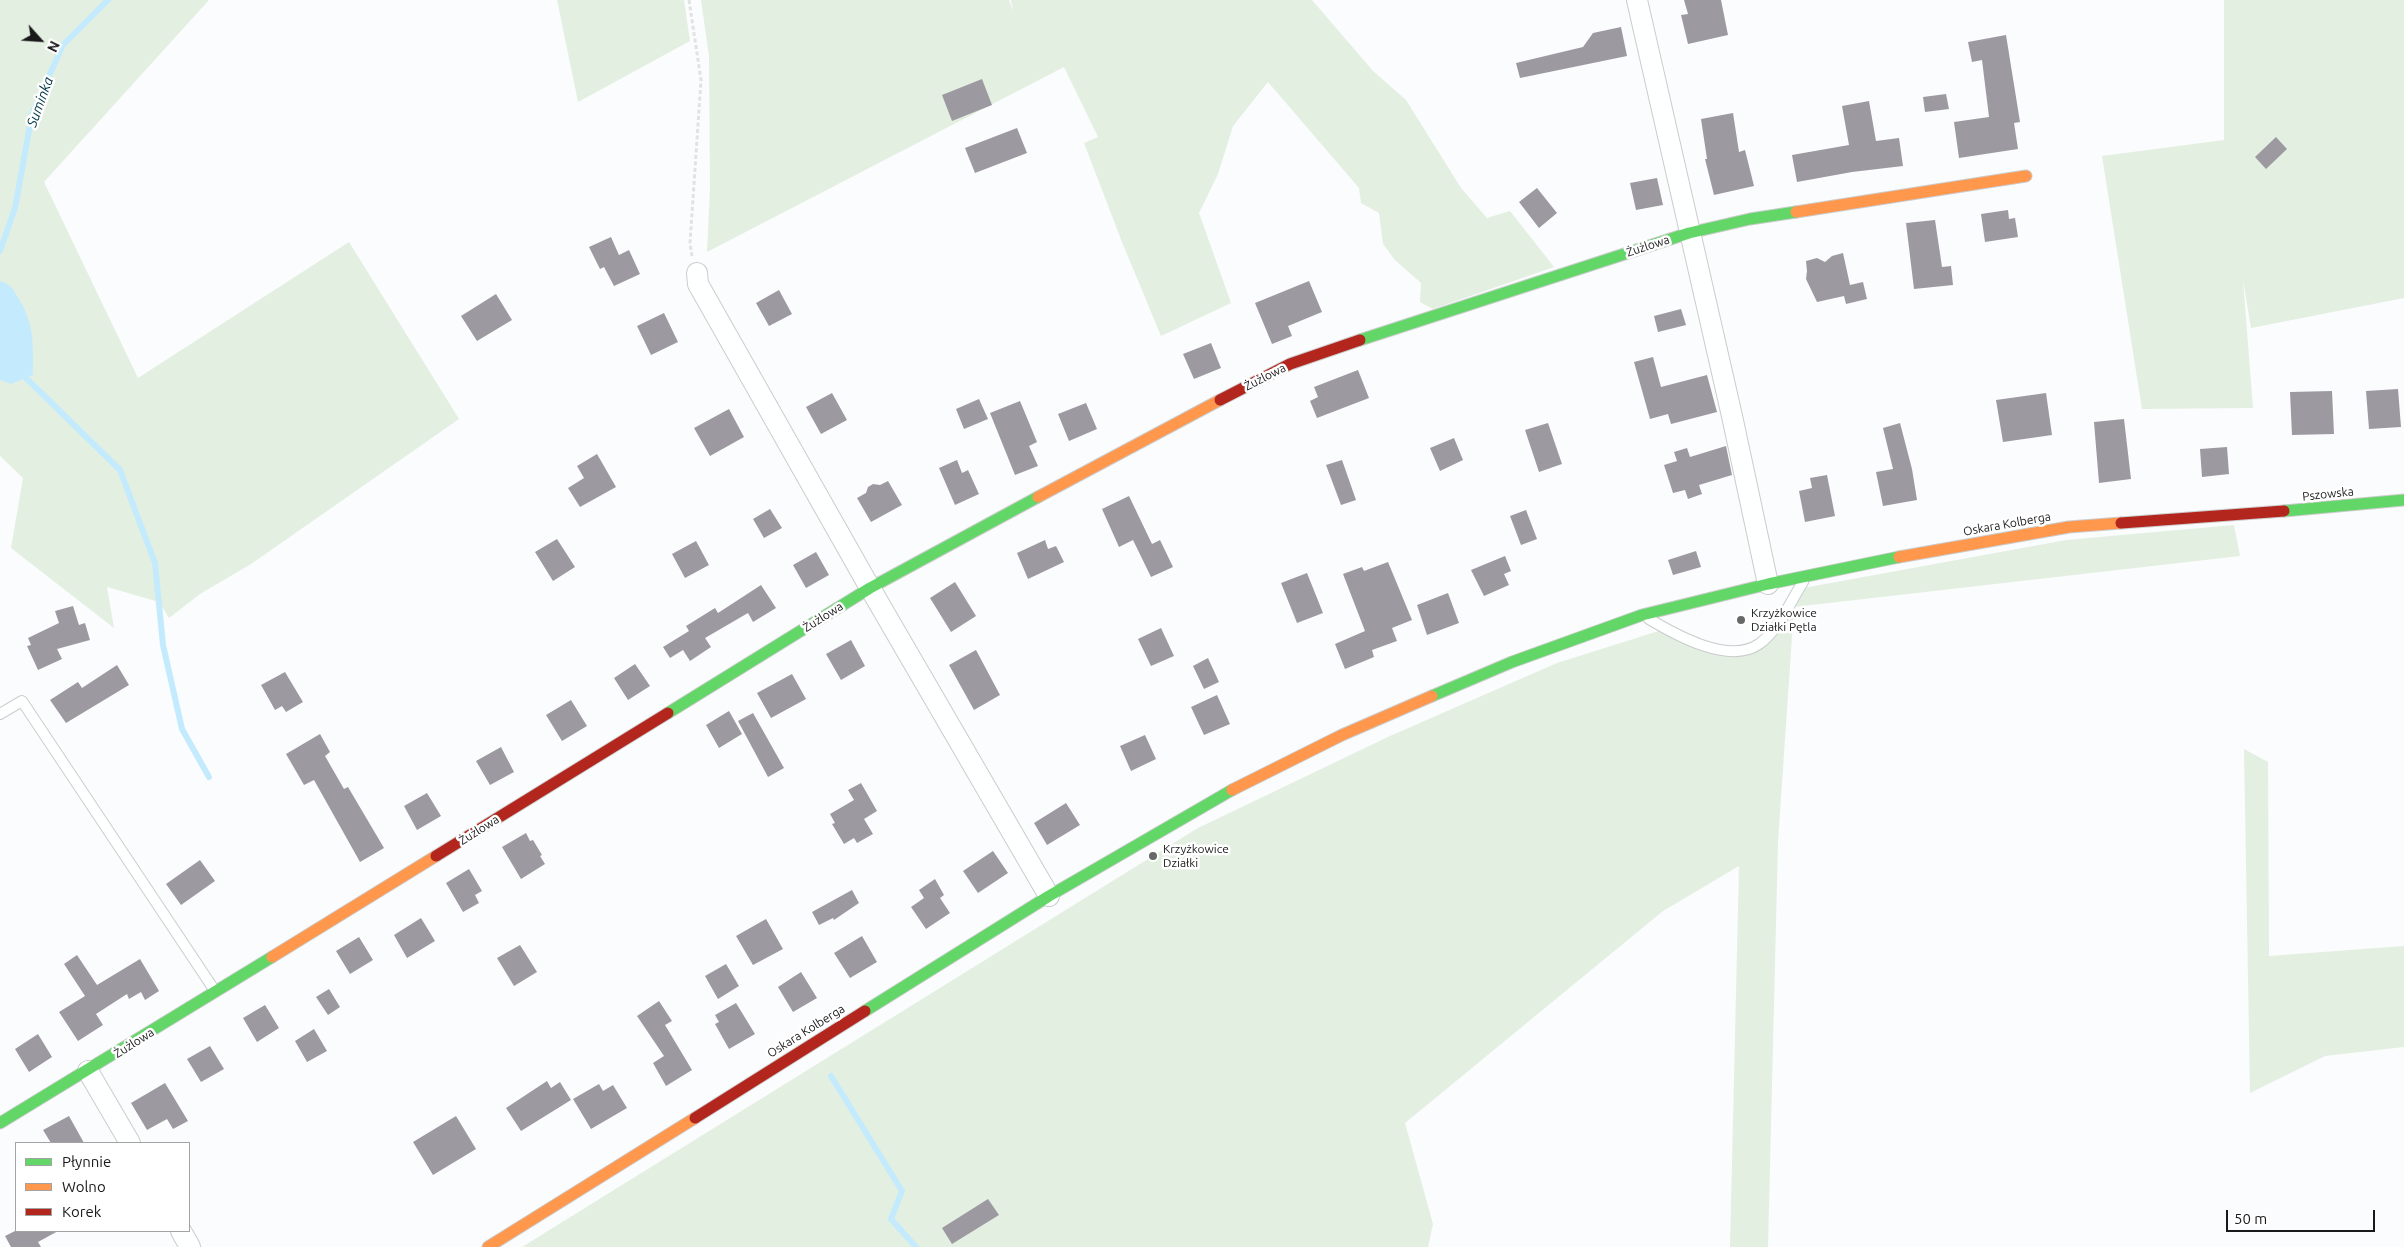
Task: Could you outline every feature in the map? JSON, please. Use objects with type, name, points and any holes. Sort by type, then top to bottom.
[{"type":"street","points":[[1637,0],[1732,416],[1768,584]]},
{"type":"street","name":"Żużlowa","points":[[0,1122],[88,1071],[870,588],[1151,435],[1290,364],[1437,313],[1689,233],[1750,219],[2026,176]]},
{"type":"street","points":[[697,273],[698,284],[870,588],[1049,896]]},
{"type":"street","name":"Pszowska","points":[[2254,514],[2404,500]]},
{"type":"street","name":"Oskara Kolberga","points":[[488,1247],[1049,896],[1208,802],[1342,734],[1512,662],[1642,615],[1768,584],[1920,553],[2069,527],[2254,514]]},
{"type":"street","points":[[88,1071],[129,1142]]},
{"type":"street","points":[[182,1232],[190,1247]]},
{"type":"lane","points":[[1642,615],[1665,629],[1698,643],[1731,653],[1758,645],[1772,631],[1806,577]]},
{"type":"lane","points":[[0,714],[22,701],[216,992]]},
{"type":"path","points":[[689,0],[701,80],[690,243],[697,273]]},
{"type":"green space","points":[[0,0],[209,0],[44,182],[138,378],[349,242],[459,419],[251,564],[200,594],[169,618],[159,602],[107,587],[114,628],[11,548],[23,478],[0,456]]},
{"type":"green space","points":[[557,0],[684,0],[690,41],[578,102]]},
{"type":"green space","points":[[701,0],[1009,0],[1013,11],[1011,0],[1312,0],[1373,71],[1406,100],[1461,188],[1487,218],[1510,211],[1554,267],[1433,309],[1420,302],[1421,283],[1395,260],[1383,244],[1379,213],[1361,203],[1359,188],[1268,82],[1233,126],[1218,174],[1199,213],[1231,303],[1161,336],[1084,143],[1098,137],[1064,67],[707,252],[710,190],[709,56]]},
{"type":"green space","points":[[2224,0],[2404,0],[2404,298],[2251,328],[2243,280],[2253,408],[2142,409],[2102,156],[2224,140]]},
{"type":"green space","points":[[2234,525],[2240,556],[1794,607],[1778,842],[1768,1247],[1730,1247],[1739,866],[1663,911],[1405,1123],[1433,1224],[1428,1247],[522,1247],[1198,828],[1390,736],[1557,663],[1665,629],[1731,653],[1758,645],[1798,589],[2066,540]]},
{"type":"green space","points":[[2244,749],[2268,762],[2269,956],[2404,946],[2404,1047],[2325,1056],[2250,1093]]},
{"type":"water","points":[[0,281],[11,287],[19,299],[28,318],[32,336],[33,375],[11,384],[0,380]]},
{"type":"building","points":[[1684,0],[1721,0],[1728,35],[1688,44],[1681,15],[1688,14]]},
{"type":"building","points":[[1621,27],[1627,56],[1520,78],[1516,63],[1583,47],[1593,33]]},
{"type":"building","points":[[2006,35],[2020,122],[2014,123],[2018,149],[1959,158],[1954,122],[1989,117],[1982,60],[1972,62],[1968,42]]},
{"type":"building","points":[[982,79],[992,105],[952,121],[942,95]]},
{"type":"building","points":[[1946,94],[1949,109],[1925,112],[1923,97]]},
{"type":"building","points":[[1869,101],[1876,141],[1899,138],[1903,166],[1852,172],[1797,182],[1792,155],[1849,145],[1842,106]]},
{"type":"building","points":[[1733,113],[1739,152],[1745,150],[1754,186],[1714,195],[1705,159],[1707,159],[1701,119]]},
{"type":"building","points":[[1017,128],[1027,153],[975,173],[965,148]]},
{"type":"building","points":[[2276,137],[2287,149],[2266,169],[2255,157]]},
{"type":"building","points":[[1657,178],[1663,205],[1636,210],[1630,183]]},
{"type":"building","points":[[1537,188],[1557,213],[1539,228],[1519,202]]},
{"type":"building","points":[[2008,210],[2009,219],[2015,218],[2018,237],[1985,242],[1981,214]]},
{"type":"building","points":[[1935,220],[1942,267],[1951,266],[1953,285],[1914,289],[1906,223]]},
{"type":"building","points":[[611,237],[619,255],[629,250],[640,274],[614,286],[604,267],[600,269],[589,247]]},
{"type":"building","points":[[1843,253],[1850,285],[1863,282],[1867,299],[1846,304],[1844,296],[1817,302],[1806,279],[1806,261],[1817,258],[1825,262],[1832,256]]},
{"type":"building","points":[[1309,281],[1322,312],[1288,326],[1292,336],[1272,344],[1255,303]]},
{"type":"building","points":[[779,290],[792,314],[769,326],[756,303]]},
{"type":"building","points":[[496,294],[512,320],[477,341],[461,316]]},
{"type":"building","points":[[1681,309],[1686,325],[1658,332],[1654,316]]},
{"type":"building","points":[[664,313],[678,342],[651,355],[637,326]]},
{"type":"building","points":[[1211,343],[1221,368],[1194,379],[1183,354]]},
{"type":"building","points":[[1653,357],[1661,387],[1707,375],[1717,412],[1671,424],[1668,414],[1650,419],[1634,362]]},
{"type":"building","points":[[1358,370],[1369,398],[1317,418],[1310,401],[1318,397],[1314,387]]},
{"type":"building","points":[[2398,389],[2401,427],[2369,429],[2366,391]]},
{"type":"building","points":[[2332,391],[2334,434],[2292,435],[2290,392]]},
{"type":"building","points":[[832,393],[847,420],[821,434],[806,407]]},
{"type":"building","points":[[2046,393],[2052,435],[2003,442],[1996,400]]},
{"type":"building","points":[[979,399],[988,419],[964,429],[956,409]]},
{"type":"building","points":[[1020,401],[1037,442],[1029,446],[1038,466],[1015,475],[990,413]]},
{"type":"building","points":[[1086,403],[1097,429],[1069,441],[1058,414]]},
{"type":"building","points":[[729,409],[744,437],[710,456],[694,428]]},
{"type":"building","points":[[2124,419],[2131,479],[2099,483],[2094,422]]},
{"type":"building","points":[[1548,423],[1562,464],[1539,472],[1525,430]]},
{"type":"building","points":[[1900,423],[1912,469],[1917,500],[1883,506],[1876,472],[1893,469],[1883,428]]},
{"type":"building","points":[[1454,438],[1463,460],[1440,471],[1430,448]]},
{"type":"building","points":[[1726,446],[1732,475],[1699,485],[1702,494],[1688,499],[1685,490],[1673,493],[1664,465],[1677,461],[1674,452],[1687,448],[1690,457]]},
{"type":"building","points":[[2227,447],[2229,474],[2202,477],[2200,449]]},
{"type":"building","points":[[597,454],[616,487],[580,507],[568,488],[584,478],[577,466]]},
{"type":"building","points":[[957,460],[962,473],[968,470],[979,494],[955,505],[939,468]]},
{"type":"building","points":[[1342,460],[1356,500],[1341,505],[1326,465]]},
{"type":"building","points":[[1827,475],[1835,516],[1805,522],[1799,491],[1812,488],[1810,478]]},
{"type":"building","points":[[888,481],[902,505],[871,522],[857,498],[866,493],[868,487],[873,484],[880,485]]},
{"type":"building","points":[[1129,496],[1152,544],[1160,540],[1173,567],[1151,577],[1133,540],[1119,547],[1102,509]]},
{"type":"building","points":[[770,509],[782,528],[764,538],[753,519]]},
{"type":"building","points":[[1526,510],[1537,539],[1521,545],[1510,516]]},
{"type":"building","points":[[557,539],[575,567],[553,581],[535,552]]},
{"type":"building","points":[[1045,540],[1048,549],[1056,546],[1064,562],[1028,579],[1017,553]]},
{"type":"building","points":[[696,541],[709,565],[685,578],[672,554]]},
{"type":"building","points":[[1696,551],[1701,567],[1673,575],[1668,560]]},
{"type":"building","points":[[816,552],[829,575],[806,588],[793,565]]},
{"type":"building","points":[[1505,556],[1511,571],[1504,574],[1509,585],[1484,596],[1471,570]]},
{"type":"building","points":[[1388,562],[1412,620],[1392,628],[1397,641],[1372,650],[1374,657],[1345,669],[1335,644],[1365,631],[1343,574],[1362,567],[1364,571]]},
{"type":"building","points":[[1307,573],[1323,613],[1297,623],[1281,583]]},
{"type":"building","points":[[955,582],[976,616],[951,632],[930,598]]},
{"type":"building","points":[[761,585],[776,608],[753,622],[748,613],[705,638],[711,647],[690,661],[683,650],[670,658],[663,647],[689,631],[686,626],[715,608],[718,613]]},
{"type":"building","points":[[1448,593],[1459,623],[1427,635],[1417,605]]},
{"type":"building","points":[[73,606],[79,625],[85,623],[90,640],[57,649],[62,659],[38,670],[27,646],[31,645],[28,638],[59,623],[55,611]]},
{"type":"building","points":[[1161,628],[1174,656],[1151,666],[1138,639]]},
{"type":"building","points":[[851,640],[865,666],[841,680],[826,654]]},
{"type":"building","points":[[976,650],[1000,695],[974,710],[949,665]]},
{"type":"building","points":[[1208,658],[1219,682],[1204,689],[1193,666]]},
{"type":"building","points":[[635,664],[650,686],[628,700],[614,678]]},
{"type":"building","points":[[117,665],[129,685],[66,723],[50,700],[78,682],[82,688]]},
{"type":"building","points":[[285,672],[303,702],[286,712],[282,706],[275,710],[261,685]]},
{"type":"building","points":[[792,674],[806,699],[771,718],[757,693]]},
{"type":"building","points":[[1217,695],[1230,724],[1204,735],[1191,707]]},
{"type":"building","points":[[571,700],[587,726],[562,741],[546,715]]},
{"type":"building","points":[[729,711],[742,734],[719,748],[706,725]]},
{"type":"building","points":[[753,713],[784,768],[768,777],[738,721]]},
{"type":"building","points":[[320,734],[330,752],[325,756],[344,789],[348,787],[384,848],[360,862],[314,780],[304,785],[286,754]]},
{"type":"building","points":[[1145,735],[1156,759],[1131,771],[1120,746]]},
{"type":"building","points":[[501,747],[514,772],[490,785],[476,761]]},
{"type":"building","points":[[861,783],[877,811],[864,819],[873,834],[857,843],[854,838],[844,844],[832,824],[835,823],[830,814],[854,800],[848,790]]},
{"type":"building","points":[[427,793],[441,816],[417,830],[404,806]]},
{"type":"building","points":[[1066,803],[1080,825],[1047,845],[1034,823]]},
{"type":"building","points":[[526,833],[530,841],[533,840],[545,864],[521,879],[502,847]]},
{"type":"building","points":[[993,851],[1008,873],[978,893],[963,871]]},
{"type":"building","points":[[200,860],[215,881],[181,905],[166,884]]},
{"type":"building","points":[[469,869],[482,891],[475,895],[479,903],[463,912],[446,883]]},
{"type":"building","points":[[935,879],[944,895],[940,898],[950,913],[926,929],[911,907],[924,898],[919,890]]},
{"type":"building","points":[[852,890],[859,903],[834,920],[833,918],[819,925],[812,912]]},
{"type":"building","points":[[421,918],[435,941],[407,958],[394,935]]},
{"type":"building","points":[[766,919],[783,949],[753,965],[736,936]]},
{"type":"building","points":[[862,936],[877,962],[850,978],[834,953]]},
{"type":"building","points":[[359,937],[373,960],[350,974],[336,951]]},
{"type":"building","points":[[520,945],[537,972],[514,986],[497,958]]},
{"type":"building","points":[[77,955],[97,985],[140,959],[159,991],[145,1000],[141,992],[129,999],[127,994],[96,1014],[103,1025],[78,1041],[59,1012],[85,996],[64,964]]},
{"type":"building","points":[[726,964],[739,986],[718,999],[705,976]]},
{"type":"building","points":[[801,972],[817,998],[793,1012],[778,987]]},
{"type":"building","points":[[329,989],[340,1007],[328,1015],[316,997]]},
{"type":"building","points":[[659,1001],[672,1021],[665,1025],[692,1070],[666,1086],[653,1063],[664,1056],[637,1016]]},
{"type":"building","points":[[736,1003],[755,1034],[729,1049],[715,1024],[719,1022],[715,1015]]},
{"type":"building","points":[[265,1005],[279,1028],[257,1042],[243,1018]]},
{"type":"building","points":[[314,1029],[327,1051],[307,1062],[295,1041]]},
{"type":"building","points":[[38,1034],[52,1057],[29,1072],[15,1049]]},
{"type":"building","points":[[210,1046],[224,1069],[201,1082],[187,1059]]},
{"type":"building","points":[[547,1081],[551,1088],[560,1082],[571,1100],[521,1131],[506,1108]]},
{"type":"building","points":[[165,1083],[188,1121],[173,1129],[167,1119],[147,1130],[131,1103]]},
{"type":"building","points":[[599,1084],[603,1091],[613,1085],[627,1108],[591,1129],[573,1099]]},
{"type":"building","points":[[69,1116],[83,1142],[50,1142],[43,1130]]},
{"type":"building","points":[[456,1116],[476,1149],[433,1175],[413,1142]]},
{"type":"building","points":[[988,1199],[999,1215],[952,1244],[942,1228]]},
{"type":"building","points":[[15,1231],[56,1232],[38,1242],[41,1247],[11,1247],[5,1236]]},
{"type":"waterway","name":"Suminka","points":[[0,251],[15,208],[32,114],[63,45],[108,0]]},
{"type":"waterway","points":[[26,378],[120,470],[155,563],[163,645],[182,729],[209,777]]},
{"type":"waterway","points":[[831,1076],[902,1191],[891,1219],[916,1247]]},
{"type":"traffic: fast","points":[[1360,340],[1689,233],[1750,219],[1796,212]]},
{"type":"traffic: fast","points":[[668,713],[870,588],[1038,497]]},
{"type":"traffic: fast","points":[[2284,511],[2404,500]]},
{"type":"traffic: fast","points":[[1432,696],[1512,662],[1642,615],[1768,584],[1899,557]]},
{"type":"traffic: fast","points":[[865,1011],[1049,896],[1232,790]]},
{"type":"traffic: fast","points":[[0,1123],[272,957]]},
{"type":"traffic: slow","points":[[1796,212],[2026,176]]},
{"type":"traffic: slow","points":[[1038,497],[1220,400]]},
{"type":"traffic: slow","points":[[1899,557],[2069,527],[2121,523]]},
{"type":"traffic: slow","points":[[1232,790],[1342,735],[1432,696]]},
{"type":"traffic: slow","points":[[272,957],[436,856]]},
{"type":"traffic: slow","points":[[488,1247],[695,1118]]},
{"type":"traffic: jam","points":[[1220,400],[1290,364],[1360,340]]},
{"type":"traffic: jam","points":[[2121,523],[2284,511]]},
{"type":"traffic: jam","points":[[436,856],[668,713]]},
{"type":"traffic: jam","points":[[695,1118],[865,1011]]},
{"type":"place","name":"Krzyżkowice Działki Pętla","points":[[1741,620]]},
{"type":"place","name":"Krzyżkowice Działki","points":[[1153,856]]}]
